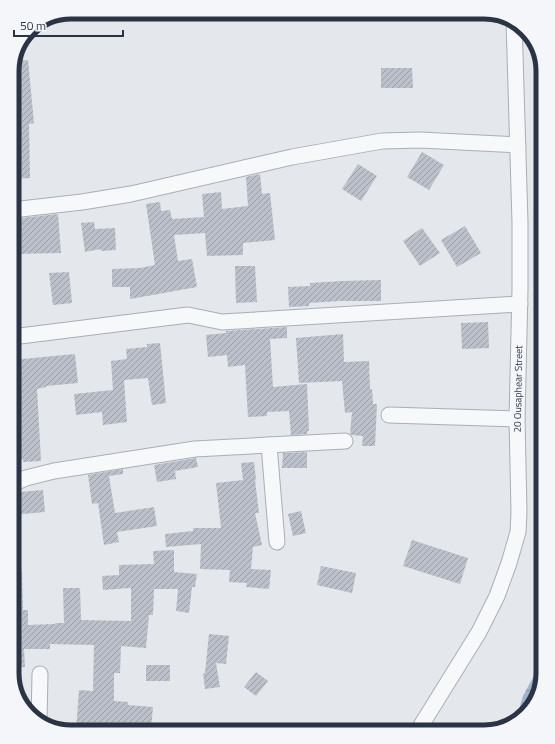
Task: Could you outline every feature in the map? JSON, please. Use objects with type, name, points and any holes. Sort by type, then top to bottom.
[{"type":"street","name":"20 Ousaphear Street","points":[[421,725],[479,632],[497,596],[518,532],[517,419],[520,304],[520,223],[514,29]]},
{"type":"street","points":[[19,209],[82,202],[131,194],[292,157],[382,141],[420,140],[518,145]]},
{"type":"street","points":[[19,336],[188,315],[222,322],[520,304]]},
{"type":"street","points":[[389,414],[517,419]]},
{"type":"street","points":[[19,481],[54,471],[195,449],[345,441]]},
{"type":"street","points":[[269,445],[277,542]]},
{"type":"street","points":[[39,714],[40,674]]},
{"type":"water","points":[[536,672],[535,683],[531,696],[518,712],[523,696]]},
{"type":"building","points":[[28,60],[34,123],[29,124],[30,178],[19,179],[19,67],[20,61]]},
{"type":"building","points":[[381,68],[412,68],[413,88],[381,88]]},
{"type":"building","points":[[422,152],[444,165],[429,190],[407,177]]},
{"type":"building","points":[[358,164],[377,176],[361,201],[342,189]]},
{"type":"building","points":[[260,174],[262,194],[270,193],[275,240],[243,243],[243,255],[207,256],[205,233],[174,235],[178,261],[192,259],[197,287],[130,299],[130,287],[112,287],[112,269],[140,268],[155,265],[146,204],[160,202],[161,211],[170,210],[172,219],[204,217],[202,194],[221,192],[222,209],[248,206],[246,177]]},
{"type":"building","points":[[58,214],[61,253],[19,254],[19,218]]},
{"type":"building","points":[[94,222],[95,229],[115,228],[116,250],[101,251],[101,249],[85,252],[81,223]]},
{"type":"building","points":[[465,226],[481,253],[457,267],[441,240]]},
{"type":"building","points":[[422,228],[440,253],[420,266],[403,241]]},
{"type":"building","points":[[235,266],[255,266],[257,302],[236,303]]},
{"type":"building","points":[[69,272],[72,303],[53,305],[49,273]]},
{"type":"building","points":[[381,280],[381,301],[309,303],[309,306],[289,307],[288,287],[310,286],[310,283]]},
{"type":"building","points":[[488,322],[489,348],[462,349],[461,323]]},
{"type":"building","points":[[287,327],[287,338],[270,339],[273,387],[307,384],[309,431],[307,431],[307,434],[291,435],[289,411],[267,412],[267,416],[248,417],[245,365],[228,367],[227,355],[208,357],[206,335],[226,333],[226,331]]},
{"type":"building","points":[[343,334],[344,362],[369,361],[370,389],[372,389],[373,404],[377,404],[375,446],[362,446],[363,436],[350,434],[352,412],[345,413],[342,381],[299,383],[296,338]]},
{"type":"building","points":[[160,343],[166,403],[152,405],[148,378],[124,380],[127,422],[103,425],[102,412],[76,415],[74,394],[113,390],[111,361],[127,359],[126,349],[147,347],[147,344]]},
{"type":"building","points":[[75,354],[78,383],[46,386],[37,389],[41,461],[23,462],[23,459],[19,459],[19,359]]},
{"type":"building","points":[[307,452],[307,468],[282,468],[283,453]]},
{"type":"building","points":[[196,458],[198,467],[175,471],[176,479],[157,482],[154,465]]},
{"type":"building","points":[[254,462],[259,513],[255,513],[262,545],[253,547],[251,569],[271,570],[269,589],[246,587],[247,583],[229,582],[230,570],[200,569],[201,544],[166,547],[165,534],[193,531],[193,528],[221,528],[216,483],[243,480],[241,463]]},
{"type":"building","points":[[123,469],[123,474],[109,476],[115,513],[154,507],[157,526],[117,532],[119,542],[104,545],[98,503],[92,504],[88,475]]},
{"type":"building","points":[[43,490],[45,512],[19,514],[20,492]]},
{"type":"building","points":[[301,511],[306,533],[293,536],[288,514]]},
{"type":"building","points":[[412,540],[468,558],[460,584],[403,566]]},
{"type":"building","points":[[174,550],[174,572],[197,574],[195,587],[192,587],[189,613],[176,611],[178,589],[154,589],[153,615],[149,615],[146,648],[121,646],[120,673],[114,673],[114,701],[128,702],[128,705],[153,707],[151,725],[76,725],[79,690],[93,691],[94,645],[50,644],[50,649],[24,649],[25,667],[19,667],[19,572],[22,572],[23,610],[28,610],[28,625],[64,623],[63,588],[80,588],[81,620],[131,621],[131,588],[103,590],[102,576],[119,575],[119,565],[154,564],[153,551]]},
{"type":"building","points":[[321,566],[356,573],[352,593],[317,585]]},
{"type":"building","points":[[209,634],[229,636],[226,664],[216,663],[220,687],[205,689],[203,673],[205,673]]},
{"type":"building","points":[[146,665],[170,665],[170,681],[146,681]]},
{"type":"building","points":[[256,672],[268,681],[256,696],[244,687]]}]
